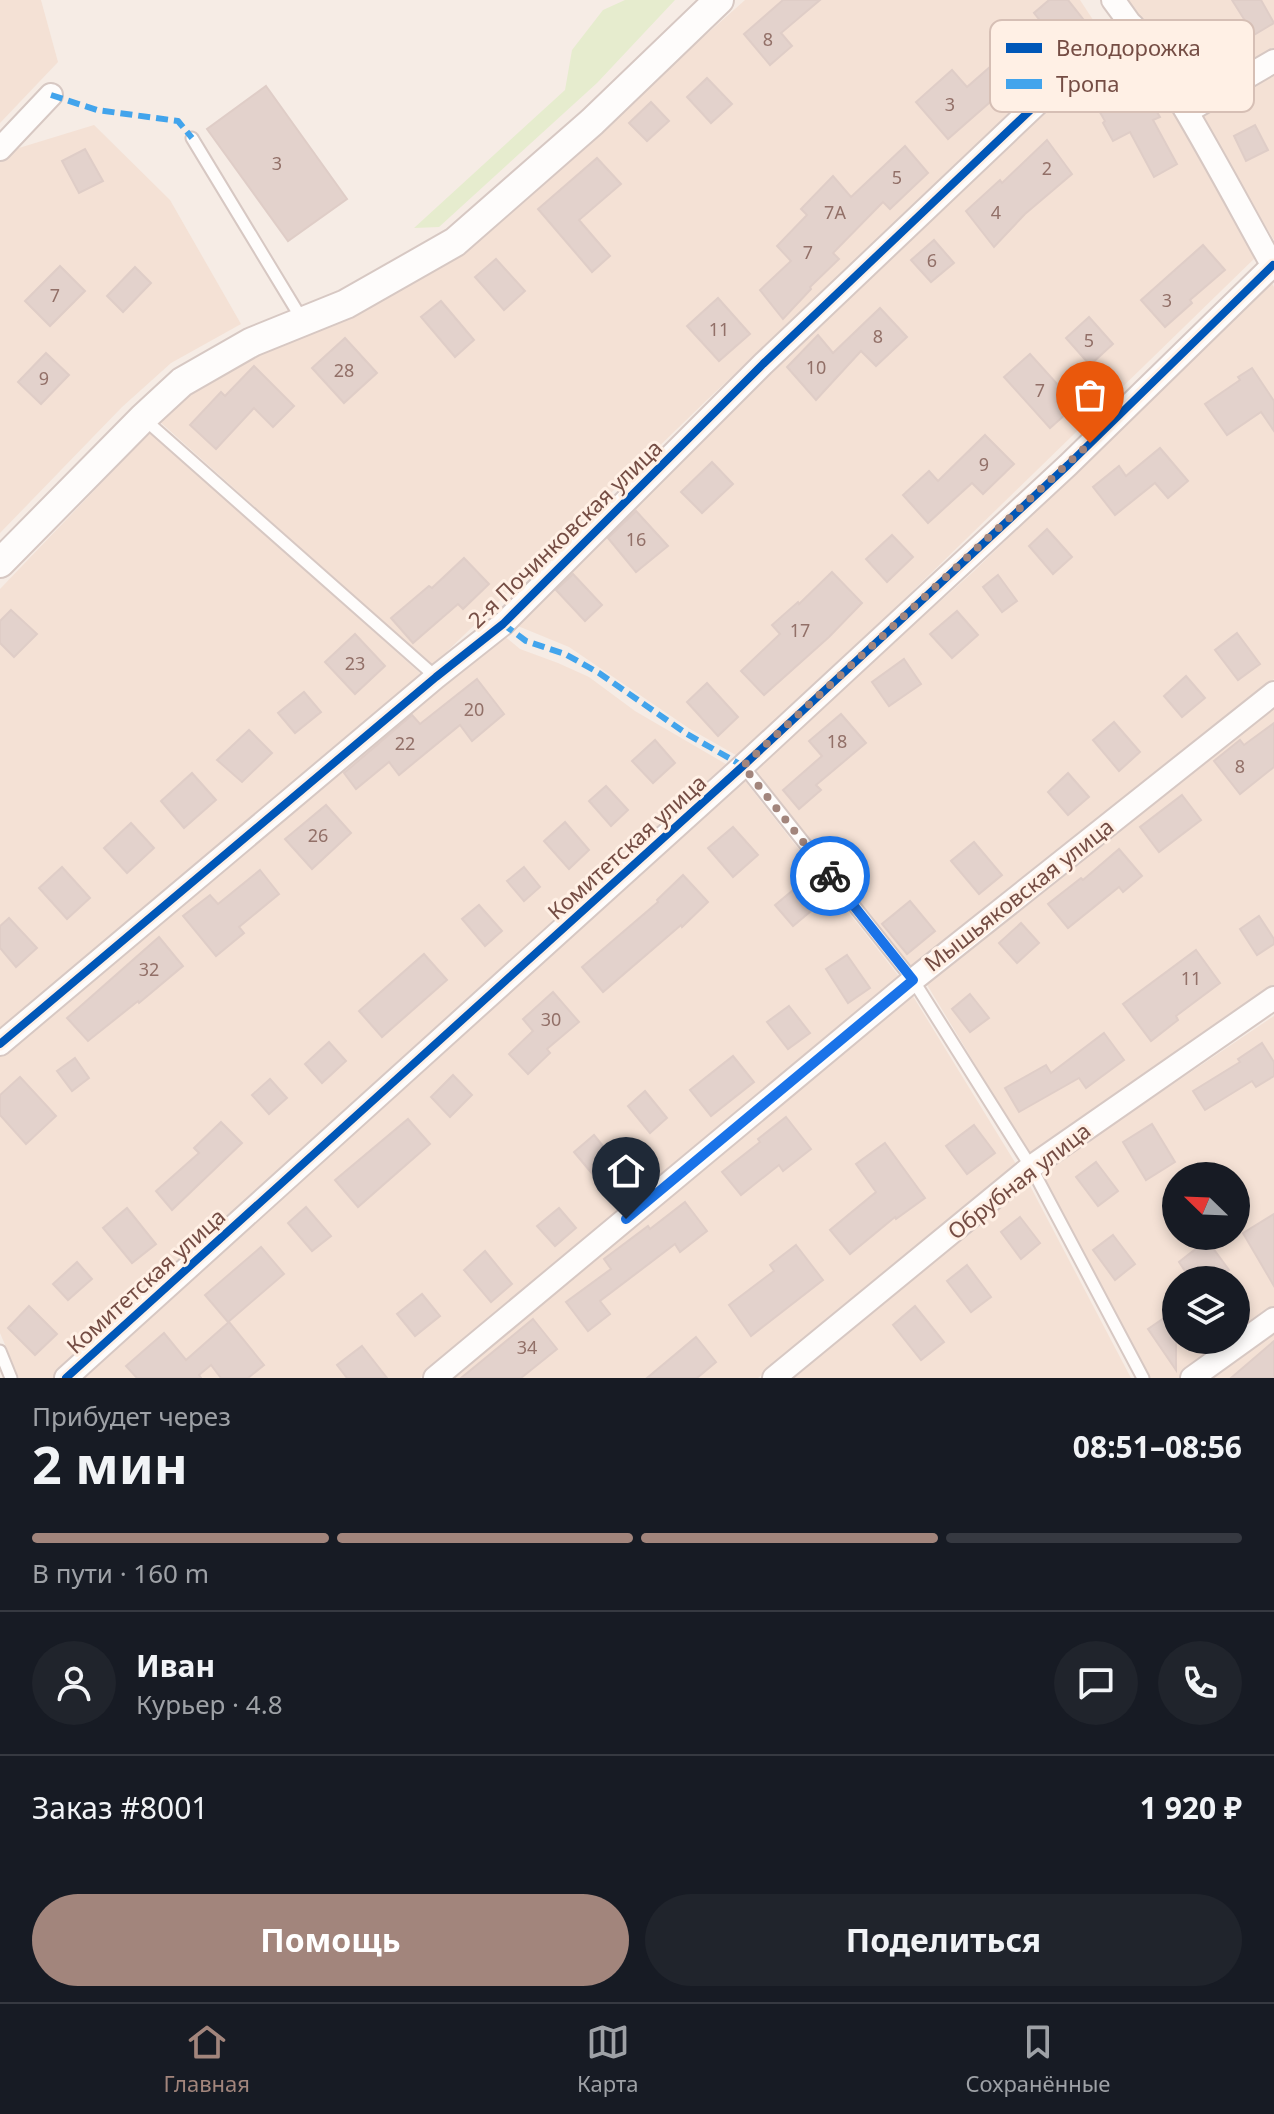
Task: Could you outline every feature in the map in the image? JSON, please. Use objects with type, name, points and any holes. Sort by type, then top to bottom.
[{"type":"street","points":[[0,563],[182,382],[252,342],[346,304],[455,242],[592,122],[719,0]]},
{"type":"street","points":[[1113,0],[1128,20]]},
{"type":"street","points":[[1254,73],[1274,61]]},
{"type":"street","points":[[0,149],[51,95]]},
{"type":"street","name":"2-я Починковская улица","points":[[0,1044],[503,624],[763,364],[1028,112]]},
{"type":"street","points":[[1189,112],[1273,267]]},
{"type":"street","name":"Комитетская улица","points":[[66,1378],[743,766],[1068,465],[1273,267]]},
{"type":"street","name":"Мышьяковская улица","points":[[435,1378],[913,980],[1274,693]]},
{"type":"street","name":"Обрубная улица","points":[[774,1378],[1031,1167],[1274,998]]},
{"type":"street","points":[[1192,1378],[1274,1319]]},
{"type":"lane","points":[[192,138],[303,321]]},
{"type":"lane","points":[[143,418],[436,677]]},
{"type":"lane","points":[[743,766],[913,980],[1031,1167],[1143,1378]]},
{"type":"lane","points":[[0,1351],[11,1378]]},
{"type":"shaded area","points":[[0,0],[41,0],[58,62],[0,123]]},
{"type":"shaded area","points":[[745,0],[1080,0],[1093,20],[990,20],[990,112],[1015,112],[708,399],[432,666],[159,421],[188,391],[245,359],[349,318],[456,257]]},
{"type":"shaded area","points":[[1124,0],[1274,0],[1274,50],[1254,62],[1254,20],[1137,20]]},
{"type":"shaded area","points":[[1274,71],[1274,240],[1198,116],[1205,112],[1254,112],[1254,83]]},
{"type":"shaded area","points":[[1045,112],[1175,112],[1258,255],[741,758],[690,729],[569,647],[513,624],[768,373]]},
{"type":"shaded area","points":[[94,125],[170,200],[241,324],[171,363],[122,407],[0,533],[0,161],[9,151]]},
{"type":"shaded area","points":[[1272,283],[1274,679],[913,969],[753,768],[973,572]]},
{"type":"shaded area","points":[[151,431],[422,675],[0,1033],[0,589]]},
{"type":"shaded area","points":[[503,635],[520,649],[589,677],[635,711],[731,767],[54,1378],[19,1378],[0,1333],[0,1054]]},
{"type":"shaded area","points":[[1274,704],[1274,987],[1031,1157],[926,983]]},
{"type":"shaded area","points":[[742,777],[901,979],[420,1378],[77,1378]]},
{"type":"shaded area","points":[[911,993],[1016,1164],[758,1378],[446,1378]]},
{"type":"shaded area","points":[[1274,1016],[1274,1310],[1250,1327],[1250,1266],[1162,1266],[1162,1354],[1212,1354],[1179,1378],[1149,1378],[1041,1173]]},
{"type":"shaded area","points":[[1028,1182],[1131,1378],[790,1378]]},
{"type":"shaded area","points":[[1274,1331],[1274,1378],[1209,1378],[1242,1354],[1250,1354],[1250,1348]]},
{"type":"green space","points":[[625,0],[675,0],[597,83],[439,227],[414,228],[565,90],[572,50],[603,10]]},
{"type":"building","points":[[783,0],[820,0],[781,33],[792,46],[770,65],[744,34]]},
{"type":"building","points":[[1049,0],[1068,0],[1084,20],[1040,20],[1034,13]]},
{"type":"building","points":[[1232,0],[1261,0],[1274,23],[1254,35],[1254,20],[1245,20]]},
{"type":"building","points":[[990,67],[990,102],[948,139],[916,102],[952,70],[967,87]]},
{"type":"building","points":[[707,78],[732,104],[711,123],[687,97]]},
{"type":"building","points":[[266,86],[347,199],[288,241],[207,129]]},
{"type":"building","points":[[651,102],[669,121],[647,141],[629,123]]},
{"type":"building","points":[[1100,112],[1157,112],[1160,117],[1153,120],[1177,164],[1154,177],[1130,132],[1113,141],[1103,123],[1105,121]]},
{"type":"building","points":[[1255,125],[1268,150],[1246,161],[1234,136]]},
{"type":"building","points":[[1047,140],[1072,174],[1025,214],[994,247],[966,211],[1000,180],[1002,183]]},
{"type":"building","points":[[905,146],[928,173],[890,209],[883,202],[833,253],[839,259],[783,319],[760,290],[791,261],[777,246],[807,215],[801,209],[833,176],[851,197]]},
{"type":"building","points":[[85,149],[103,181],[79,193],[62,161]]},
{"type":"building","points":[[597,158],[621,184],[579,220],[610,256],[592,272],[538,209]]},
{"type":"building","points":[[934,240],[954,263],[931,282],[911,260]]},
{"type":"building","points":[[1203,245],[1225,270],[1165,327],[1141,300]]},
{"type":"building","points":[[496,259],[525,291],[504,310],[475,277]]},
{"type":"building","points":[[60,266],[85,291],[50,326],[25,301]]},
{"type":"building","points":[[135,267],[151,283],[123,312],[107,296]]},
{"type":"building","points":[[718,298],[750,334],[719,361],[687,326]]},
{"type":"building","points":[[441,301],[474,340],[455,357],[421,317]]},
{"type":"building","points":[[880,308],[907,337],[876,366],[861,351],[816,400],[787,367],[818,335],[833,353]]},
{"type":"building","points":[[1089,317],[1113,344],[1090,365],[1066,338]]},
{"type":"building","points":[[345,338],[377,373],[344,403],[312,368]]},
{"type":"building","points":[[46,353],[69,375],[41,404],[18,382]]},
{"type":"building","points":[[1030,354],[1076,405],[1050,428],[1004,377]]},
{"type":"building","points":[[254,366],[294,406],[273,427],[254,408],[216,449],[190,425],[221,392],[225,396]]},
{"type":"building","points":[[1252,368],[1274,401],[1274,431],[1261,412],[1227,435],[1205,404]]},
{"type":"building","points":[[985,435],[1014,464],[983,494],[972,483],[928,523],[903,495],[929,471],[938,481]]},
{"type":"building","points":[[1160,448],[1188,481],[1168,498],[1155,483],[1115,515],[1093,487],[1119,466],[1126,476]]},
{"type":"building","points":[[712,462],[733,484],[702,513],[681,492]]},
{"type":"building","points":[[636,511],[668,546],[636,572],[608,538]]},
{"type":"building","points":[[1047,529],[1072,557],[1053,574],[1029,546]]},
{"type":"building","points":[[892,535],[913,557],[887,582],[866,559]]},
{"type":"building","points":[[464,558],[489,584],[463,609],[458,604],[413,643],[391,618],[429,586],[432,588]]},
{"type":"building","points":[[832,572],[862,603],[764,695],[741,671],[780,634],[772,625]]},
{"type":"building","points":[[573,574],[602,605],[585,621],[556,590]]},
{"type":"building","points":[[998,575],[1017,601],[1002,612],[983,587]]},
{"type":"building","points":[[11,610],[37,634],[14,657],[0,643],[0,621]]},
{"type":"building","points":[[957,611],[978,635],[952,658],[930,634]]},
{"type":"building","points":[[1237,633],[1260,664],[1238,680],[1215,650]]},
{"type":"building","points":[[355,634],[385,666],[355,694],[325,662]]},
{"type":"building","points":[[904,659],[921,684],[889,706],[872,682]]},
{"type":"building","points":[[1186,676],[1205,698],[1182,717],[1164,696]]},
{"type":"building","points":[[477,679],[504,714],[472,741],[460,725],[399,775],[389,762],[356,789],[344,773],[412,715],[420,724]]},
{"type":"building","points":[[707,683],[738,717],[718,736],[687,702]]},
{"type":"building","points":[[304,692],[321,712],[295,733],[278,713]]},
{"type":"building","points":[[841,714],[866,743],[816,785],[821,790],[799,809],[783,790],[822,756],[809,741]]},
{"type":"building","points":[[1114,722],[1140,752],[1119,771],[1093,740]]},
{"type":"building","points":[[1274,723],[1274,767],[1240,794],[1214,761],[1240,740],[1244,745]]},
{"type":"building","points":[[249,730],[272,753],[242,782],[217,760]]},
{"type":"building","points":[[655,740],[675,763],[653,783],[632,761]]},
{"type":"building","points":[[192,773],[216,800],[184,828],[161,801]]},
{"type":"building","points":[[1068,773],[1089,797],[1068,815],[1048,792]]},
{"type":"building","points":[[606,786],[628,810],[611,826],[589,801]]},
{"type":"building","points":[[1182,795],[1201,820],[1159,852],[1140,827]]},
{"type":"building","points":[[326,805],[351,833],[312,869],[285,839]]},
{"type":"building","points":[[565,822],[589,850],[569,869],[544,841]]},
{"type":"building","points":[[131,823],[154,848],[127,873],[104,848]]},
{"type":"building","points":[[733,827],[758,855],[733,877],[708,848]]},
{"type":"building","points":[[974,842],[1002,875],[979,894],[951,861]]},
{"type":"building","points":[[1119,849],[1142,876],[1123,892],[1119,887],[1068,928],[1048,904],[1081,878],[1083,880]]},
{"type":"building","points":[[62,867],[90,898],[67,919],[39,888]]},
{"type":"building","points":[[524,867],[540,887],[524,901],[507,881]]},
{"type":"building","points":[[260,870],[279,894],[239,927],[244,933],[216,956],[183,916],[210,895],[218,904]]},
{"type":"building","points":[[683,875],[708,902],[603,992],[582,967],[658,902]]},
{"type":"building","points":[[798,886],[816,907],[793,926],[775,905]]},
{"type":"building","points":[[910,901],[935,931],[907,954],[882,924]]},
{"type":"building","points":[[479,905],[502,931],[485,946],[462,919]]},
{"type":"building","points":[[1259,916],[1274,944],[1257,955],[1240,929]]},
{"type":"building","points":[[9,918],[37,948],[16,967],[0,948],[0,926]]},
{"type":"building","points":[[1021,923],[1039,943],[1017,963],[999,943]]},
{"type":"building","points":[[159,937],[183,966],[88,1041],[67,1018]]},
{"type":"building","points":[[1196,950],[1220,983],[1176,1016],[1178,1020],[1151,1041],[1123,1004]]},
{"type":"building","points":[[424,954],[447,980],[382,1037],[359,1011]]},
{"type":"building","points":[[847,955],[870,988],[848,1003],[826,969]]},
{"type":"building","points":[[553,992],[579,1022],[547,1049],[550,1053],[528,1074],[509,1054],[533,1031],[523,1019]]},
{"type":"building","points":[[970,994],[989,1018],[970,1032],[952,1009]]},
{"type":"building","points":[[789,1006],[810,1033],[788,1049],[767,1022]]},
{"type":"building","points":[[1104,1033],[1124,1060],[1086,1088],[1079,1078],[1019,1112],[1005,1088],[1046,1065],[1051,1073]]},
{"type":"building","points":[[329,1042],[346,1061],[322,1083],[305,1064]]},
{"type":"building","points":[[1262,1043],[1274,1062],[1274,1076],[1256,1087],[1252,1081],[1205,1110],[1193,1091],[1240,1062],[1238,1059]]},
{"type":"building","points":[[733,1056],[754,1082],[711,1116],[690,1090]]},
{"type":"building","points":[[75,1058],[89,1078],[72,1091],[57,1071]]},
{"type":"building","points":[[453,1075],[472,1095],[450,1117],[431,1097]]},
{"type":"building","points":[[20,1077],[56,1116],[26,1144],[0,1115],[0,1095]]},
{"type":"building","points":[[270,1079],[287,1098],[269,1114],[252,1095]]},
{"type":"building","points":[[645,1091],[667,1118],[650,1133],[628,1106]]},
{"type":"building","points":[[786,1117],[811,1149],[783,1171],[779,1165],[741,1195],[722,1172]]},
{"type":"building","points":[[408,1119],[430,1144],[358,1207],[335,1180]]},
{"type":"building","points":[[221,1122],[242,1143],[172,1210],[156,1191],[199,1153],[194,1148]]},
{"type":"building","points":[[1152,1124],[1175,1162],[1162,1162],[1162,1170],[1146,1180],[1123,1142]]},
{"type":"building","points":[[974,1125],[995,1153],[967,1174],[946,1146]]},
{"type":"building","points":[[594,1135],[625,1173],[605,1189],[574,1152]]},
{"type":"building","points":[[885,1143],[925,1198],[895,1217],[850,1254],[830,1230],[876,1192],[856,1164]]},
{"type":"building","points":[[1096,1162],[1118,1191],[1098,1206],[1076,1177]]},
{"type":"building","points":[[685,1202],[707,1231],[680,1252],[675,1244],[600,1301],[610,1314],[588,1331],[566,1302],[611,1269],[604,1259]]},
{"type":"building","points":[[306,1207],[331,1236],[312,1251],[288,1223]]},
{"type":"building","points":[[127,1208],[156,1244],[132,1263],[103,1228]]},
{"type":"building","points":[[559,1208],[576,1228],[555,1246],[537,1226]]},
{"type":"building","points":[[1274,1214],[1274,1286],[1250,1245],[1250,1229]]},
{"type":"building","points":[[1020,1217],[1040,1243],[1021,1259],[1001,1232]]},
{"type":"building","points":[[1113,1235],[1135,1264],[1115,1280],[1093,1250]]},
{"type":"building","points":[[796,1245],[823,1280],[751,1336],[729,1305],[774,1271],[770,1265]]},
{"type":"building","points":[[261,1247],[284,1274],[228,1322],[205,1295]]},
{"type":"building","points":[[1194,1250],[1214,1250],[1226,1266],[1182,1266],[1179,1262]]},
{"type":"building","points":[[485,1251],[512,1284],[491,1302],[464,1270]]},
{"type":"building","points":[[77,1262],[92,1279],[68,1300],[53,1284]]},
{"type":"building","points":[[967,1265],[991,1297],[971,1312],[947,1281]]},
{"type":"building","points":[[422,1294],[440,1316],[415,1336],[397,1314]]},
{"type":"building","points":[[29,1306],[57,1334],[35,1355],[8,1328]]},
{"type":"building","points":[[915,1306],[944,1342],[921,1360],[893,1325]]},
{"type":"building","points":[[533,1319],[557,1349],[521,1378],[461,1378]]},
{"type":"building","points":[[1162,1320],[1162,1350],[1148,1329]]},
{"type":"building","points":[[229,1322],[264,1365],[248,1378],[221,1378],[211,1365],[199,1375],[201,1378],[137,1378],[126,1366],[164,1333],[186,1360]]},
{"type":"building","points":[[696,1337],[716,1362],[697,1378],[647,1378]]},
{"type":"building","points":[[1274,1341],[1274,1378],[1231,1378]]},
{"type":"building","points":[[362,1346],[387,1378],[347,1378],[337,1365]]},
{"type":"building","points":[[1165,1354],[1176,1354],[1176,1370]]},
{"type":"marked path","points":[[51,95],[97,110],[178,121],[192,138]]},
{"type":"marked path","points":[[503,624],[526,641],[565,654],[599,673],[687,734],[743,766]]},
{"type":"cycle path","points":[[0,1044],[503,624],[763,364],[1028,112]]},
{"type":"cycle path","points":[[66,1378],[743,766],[1068,465],[1273,265]]},
{"type":"way so far","points":[[830,876],[743,766],[1090,443]]},
{"type":"route","points":[[626,1219],[913,980],[830,876]]}]
